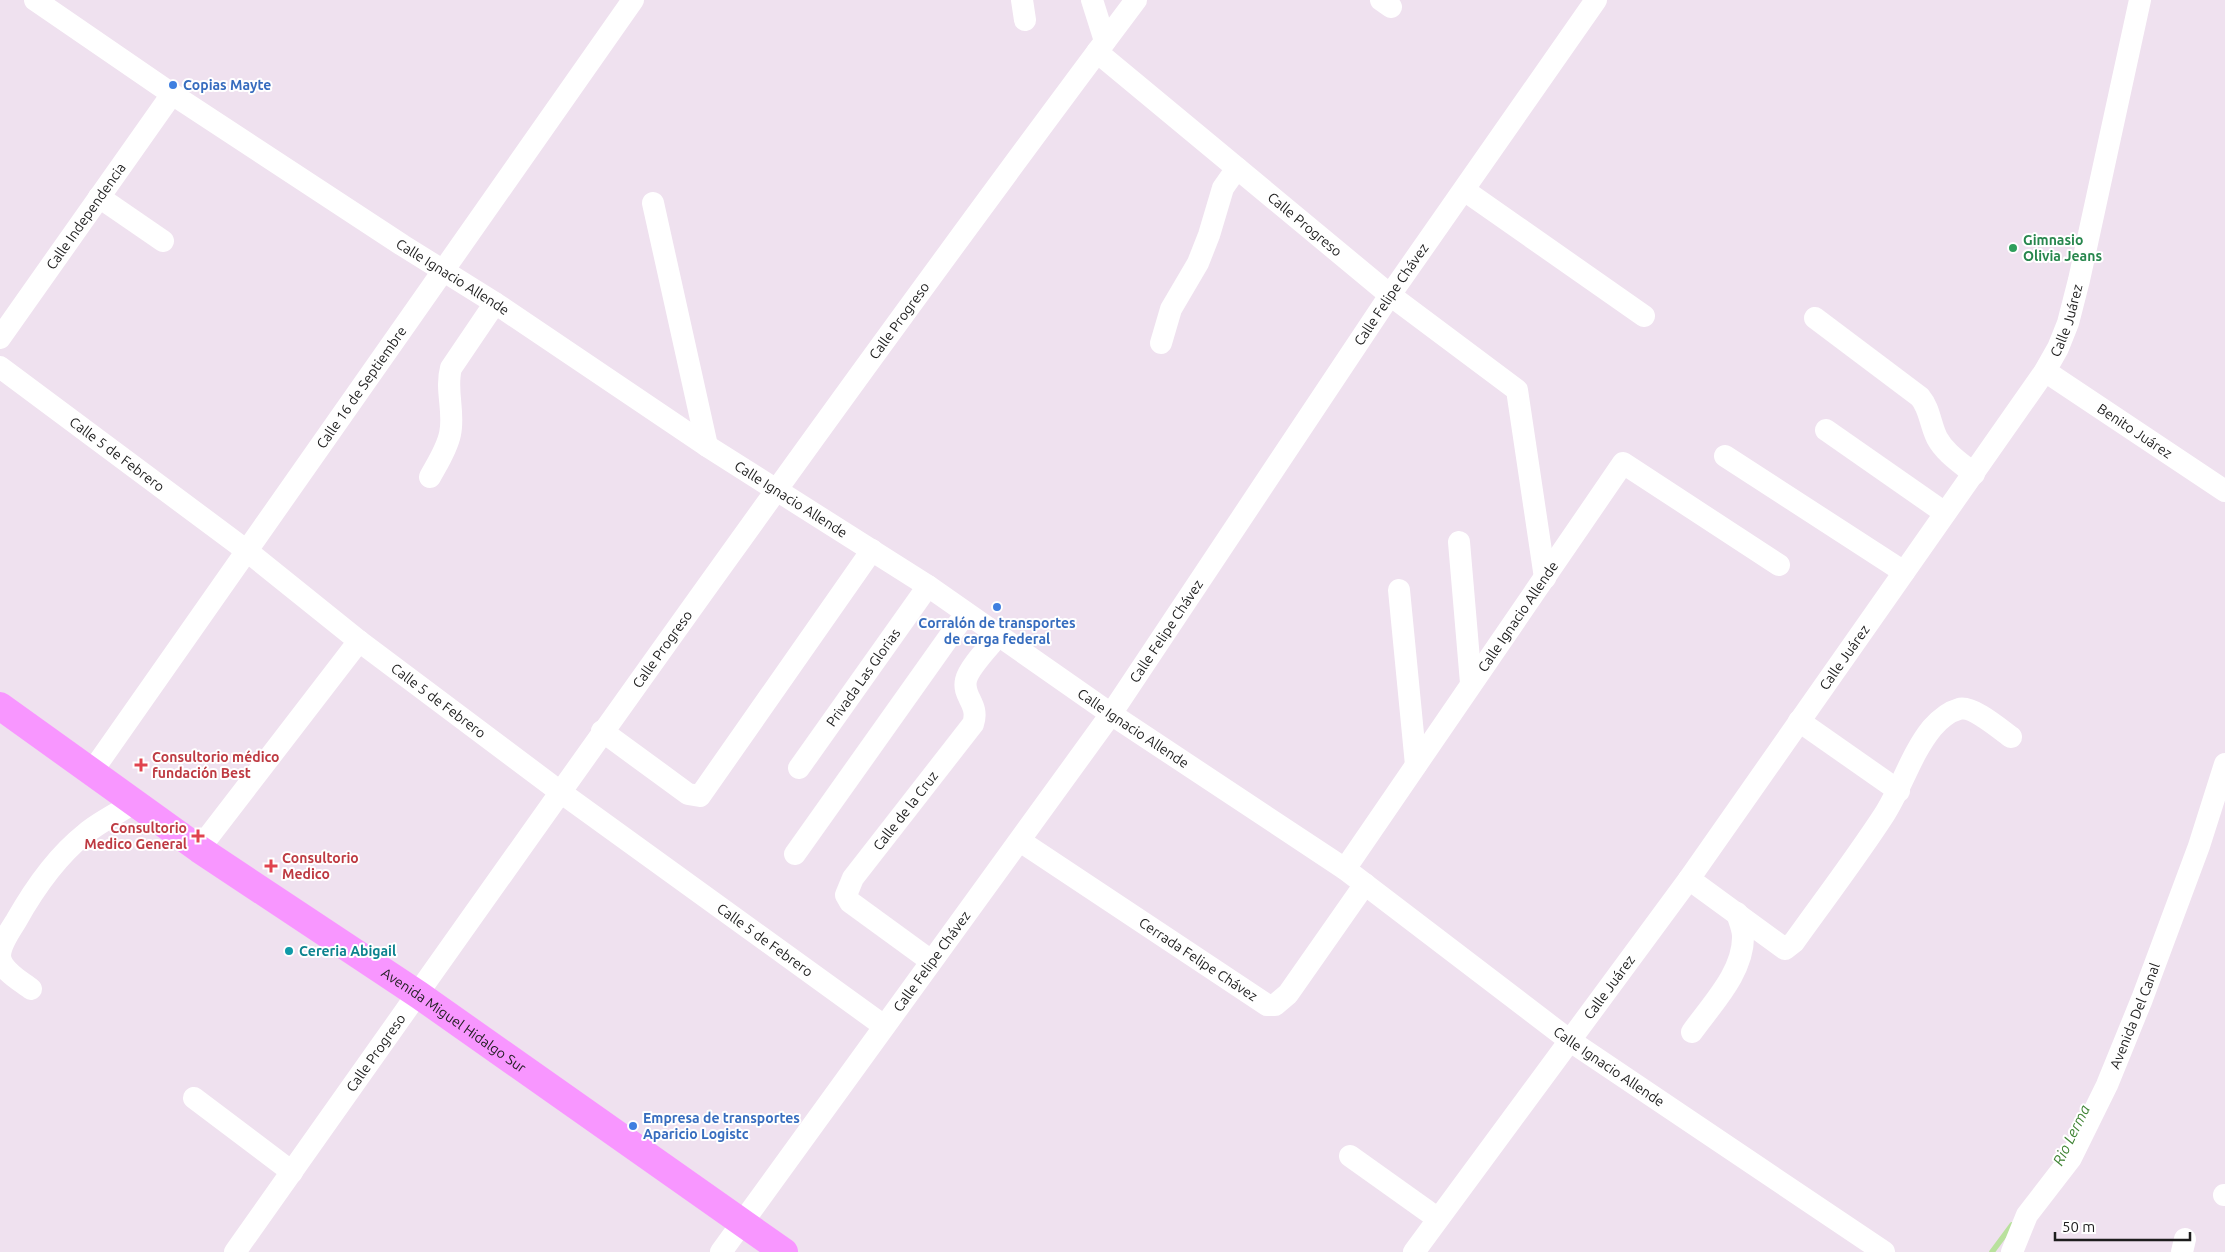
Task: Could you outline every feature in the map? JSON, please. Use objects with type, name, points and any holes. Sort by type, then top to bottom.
[{"type":"main road","name":"Avenida Miguel Hidalgo Sur","points":[[0,706],[199,849],[418,994],[784,1252]]},
{"type":"street","name":"Calle Ignacio Allende","points":[[35,0],[172,94],[402,245],[495,303],[707,446],[928,586],[1112,714],[1345,869],[1569,1040],[1884,1252]]},
{"type":"street","name":"Calle 16 de Septiembre","points":[[91,773],[633,0]]},
{"type":"street","points":[[1092,0],[1101,46]]},
{"type":"street","name":"Calle Progreso","points":[[235,1252],[559,791],[776,489],[1136,0]]},
{"type":"street","name":"Calle Felipe Chávez","points":[[722,1252],[931,961],[1112,714],[1390,295],[1596,0]]},
{"type":"street","name":"Calle Juárez","points":[[1414,1252],[1437,1218],[1690,879],[2044,371],[2061,340],[2079,280],[2140,0]]},
{"type":"street","name":"Calle Progreso","points":[[1101,46],[1237,168],[1390,295],[1517,390],[1545,578]]},
{"type":"street","name":"Calle Independencia","points":[[0,338],[172,94]]},
{"type":"street","points":[[1160,343],[1171,309],[1198,263],[1209,235],[1223,188],[1237,168]]},
{"type":"street","points":[[1464,190],[1644,316]]},
{"type":"street","points":[[98,197],[163,242]]},
{"type":"street","points":[[653,203],[707,446]]},
{"type":"street","points":[[430,477],[450,435],[448,378],[451,368],[495,303]]},
{"type":"street","points":[[1815,318],[1920,397],[1928,410],[1936,437],[1950,454],[1974,474]]},
{"type":"street","name":"Calle 5 de Febrero","points":[[0,367],[247,551],[359,641],[559,791],[884,1026]]},
{"type":"street","name":"Benito Juárez","points":[[2044,371],[2225,491]]},
{"type":"street","points":[[1826,430],[1945,513]]},
{"type":"street","points":[[1726,456],[1904,572]]},
{"type":"street","name":"Calle Ignacio Allende","points":[[1345,869],[1623,463],[1779,565]]},
{"type":"street","points":[[1459,542],[1471,683]]},
{"type":"street","points":[[602,731],[688,794],[700,796],[872,550]]},
{"type":"street","name":"Privada Las Glorias","points":[[799,768],[928,586]]},
{"type":"street","points":[[1398,590],[1416,765]]},
{"type":"street","points":[[795,854],[966,613]]},
{"type":"street","name":"Calle de la Cruz","points":[[931,961],[850,902],[846,895],[848,887],[973,724],[976,711],[968,695],[966,679],[970,671],[998,636]]},
{"type":"street","points":[[199,849],[359,641]]},
{"type":"street","points":[[1690,879],[1778,945],[1785,948],[1790,946],[1884,815],[1899,791],[1918,749],[1932,728],[1949,712],[1962,708],[1979,714],[2012,737]]},
{"type":"street","points":[[1799,721],[1899,791]]},
{"type":"street","name":"Avenida Del Canal","points":[[2012,1252],[2027,1215],[2071,1158],[2107,1085],[2142,999],[2199,846],[2225,764]]},
{"type":"street","points":[[31,990],[7,970],[2,963],[0,957],[6,938],[24,908],[58,860],[86,833],[134,803]]},
{"type":"street","name":"Cerrada Felipe Chávez","points":[[1020,841],[1267,1005],[1276,1005],[1288,994],[1365,884]]},
{"type":"street","points":[[1692,1032],[1734,970],[1741,951],[1744,934],[1737,913]]},
{"type":"street","points":[[194,1098],[292,1172]]},
{"type":"street","points":[[1350,1156],[1437,1218]]},
{"type":"waterway","name":"Rio Lerma","points":[[1992,1252],[2012,1225]]},
{"type":"place","name":"Copias Mayte","points":[[173,85]]},
{"type":"place","name":"Gimnasio Olivia Jeans","points":[[2013,248]]},
{"type":"place","name":"Corralón de transportes de carga federal","points":[[997,607]]},
{"type":"place","name":"Consultorio médico fundación Best","points":[[141,765]]},
{"type":"place","name":"Consultorio Medico General","points":[[198,836]]},
{"type":"place","name":"Consultorio Medico","points":[[271,866]]},
{"type":"place","name":"Cereria Abigail","points":[[289,951]]},
{"type":"place","name":"Empresa de transportes Aparicio Logistc","points":[[633,1126]]}]
